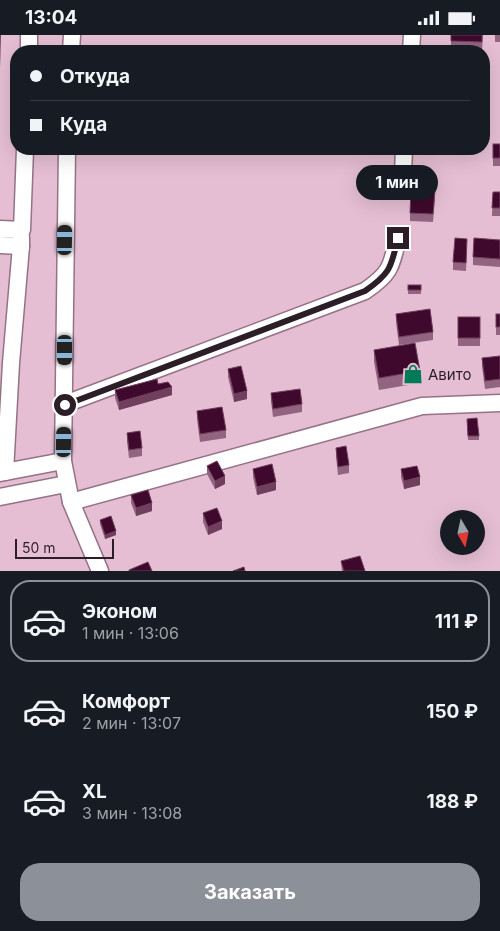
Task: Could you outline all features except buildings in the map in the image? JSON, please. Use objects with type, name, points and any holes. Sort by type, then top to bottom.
[{"type":"street","points":[[25,155],[21,238],[3,472],[63,461]]},
{"type":"street","points":[[67,155],[63,461],[71,502],[100,571]]},
{"type":"street","points":[[403,173],[404,155]]},
{"type":"street","points":[[0,229],[21,238]]},
{"type":"street","points":[[0,245],[21,238]]},
{"type":"street","points":[[65,405],[365,291],[382,279],[391,266],[398,238]]},
{"type":"street","points":[[71,502],[422,406],[500,403]]},
{"type":"street","points":[[0,497],[66,483]]},
{"type":"place","name":"Авито","points":[[413,374]]},
{"type":"route","points":[[65,405],[365,291],[382,279],[391,266],[398,238]]}]
